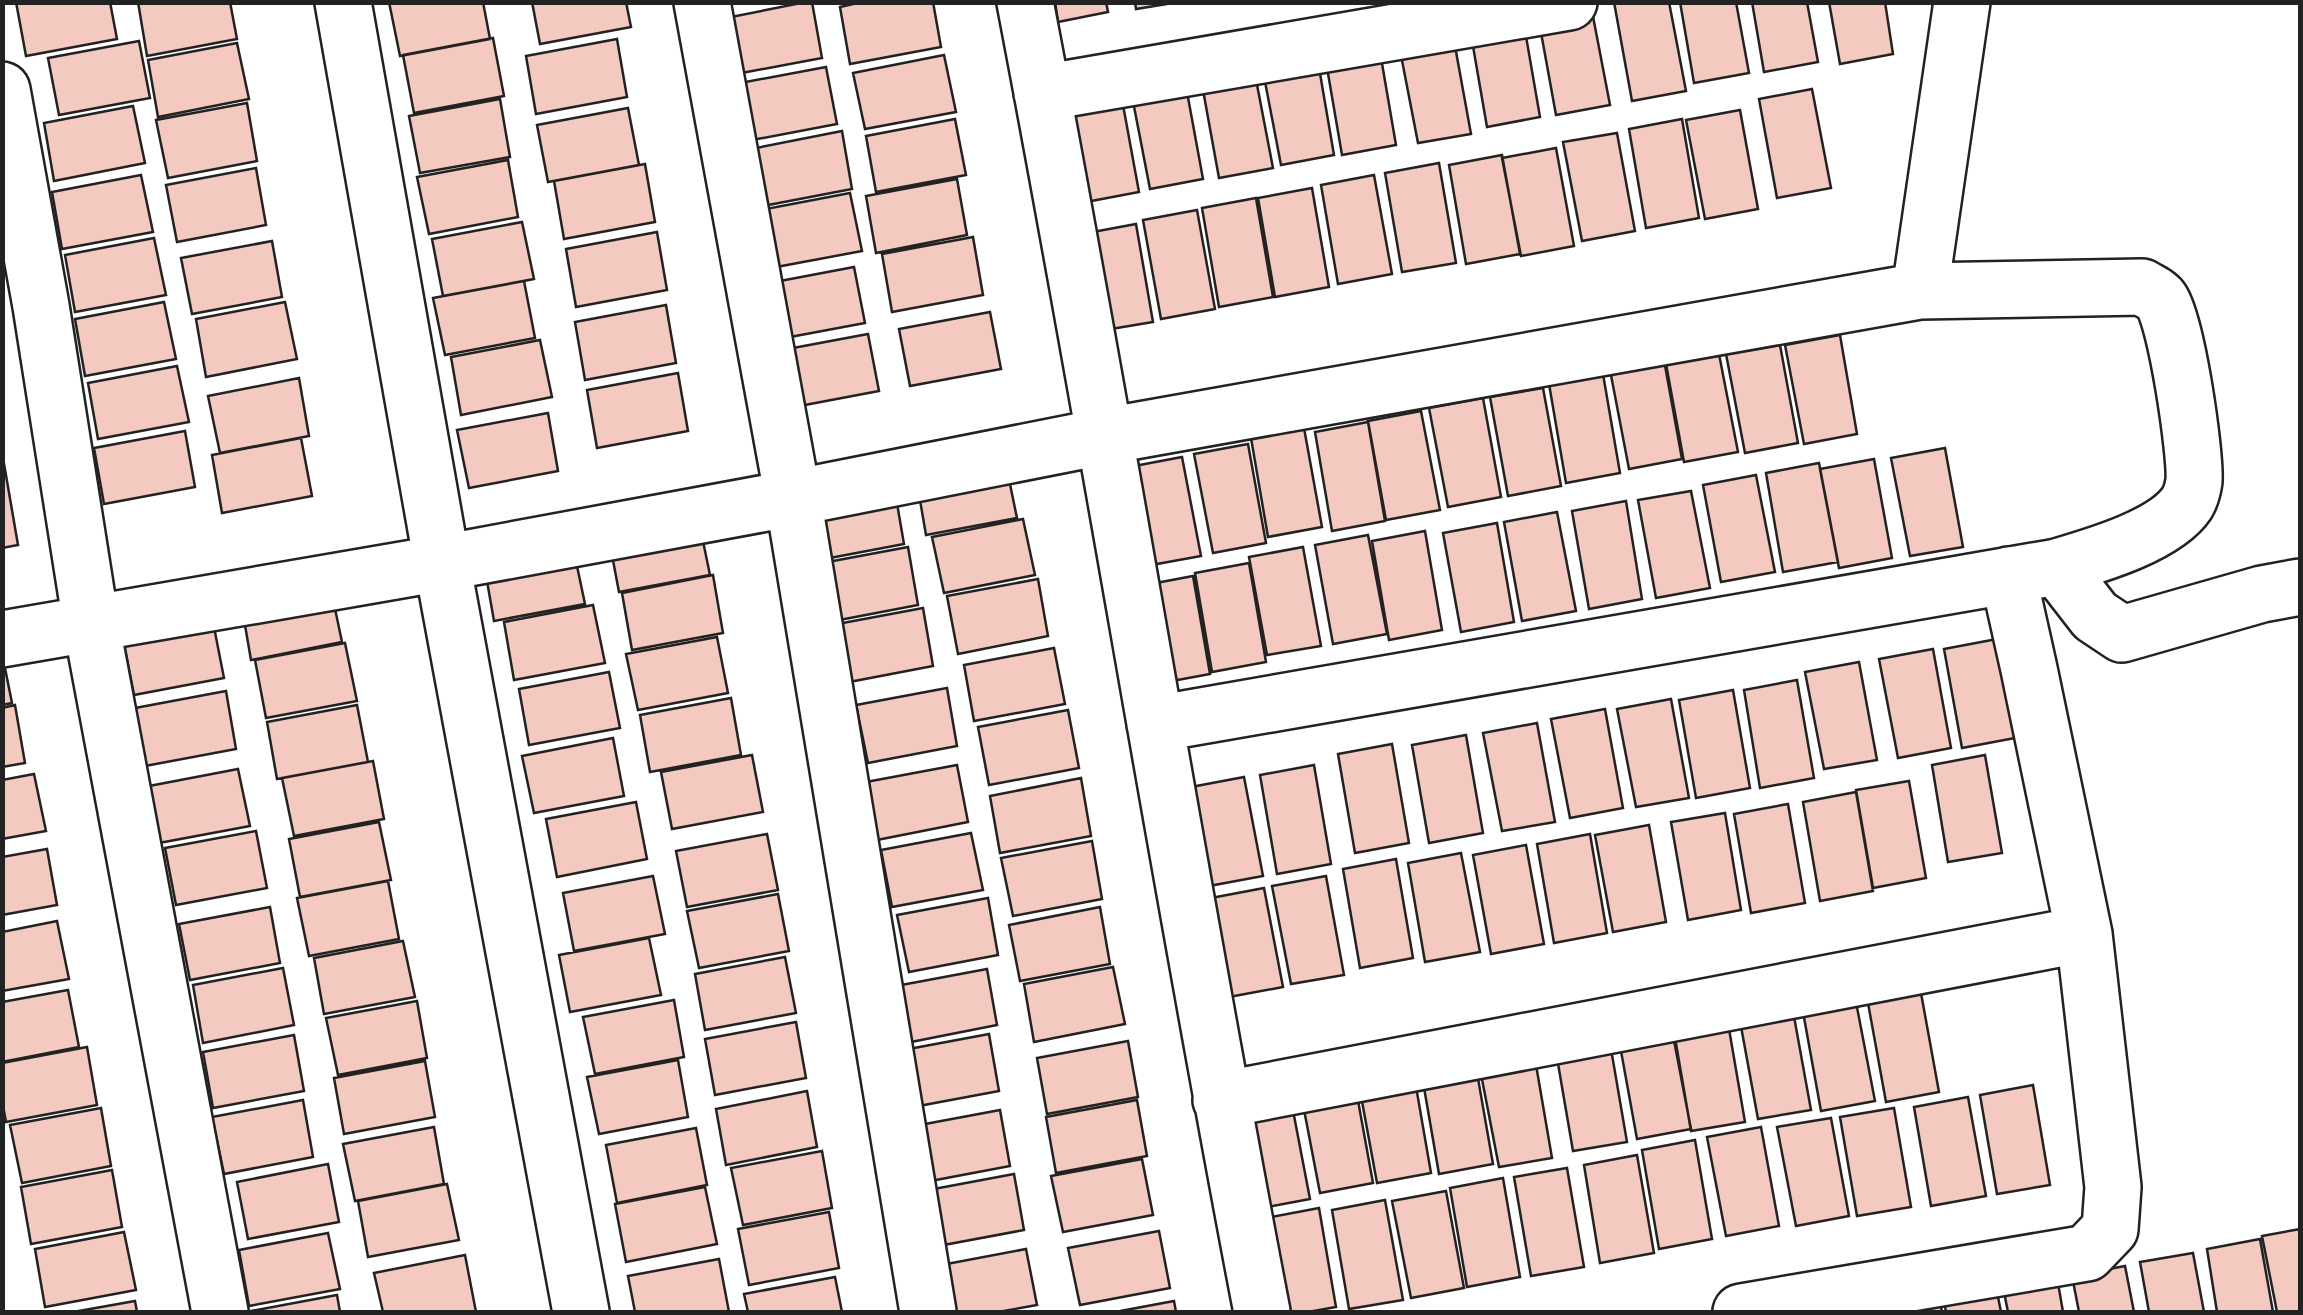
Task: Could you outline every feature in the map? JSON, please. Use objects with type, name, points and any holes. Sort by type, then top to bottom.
[{"type":"street","points":[[343,2],[581,1312]]},
{"type":"street","points":[[702,2],[792,498],[928,1312]]},
{"type":"street","points":[[1025,2],[1262,1312]]},
{"type":"street","points":[[1042,93],[1569,2]]},
{"type":"street","points":[[1920,291],[1962,2]]},
{"type":"street","points":[[2,90],[22,310],[91,623],[220,1312]]},
{"type":"street","points":[[2,639],[442,563],[1106,436],[1920,291],[2142,287],[2160,298],[2170,317],[2192,440],[2194,482],[2188,501],[2176,516],[2134,540],[2032,571],[1154,724]]},
{"type":"street","points":[[2032,571],[2122,634],[2300,587]]},
{"type":"street","points":[[1741,1312],[2088,1253],[2110,1229],[2113,1187],[2084,934],[2030,670],[2032,571]]},
{"type":"street","points":[[1221,1100],[2084,934]]},
{"type":"building","points":[[16,2],[110,2],[117,39],[26,56]]},
{"type":"building","points":[[138,2],[230,2],[237,39],[147,56]]},
{"type":"building","points":[[389,2],[483,2],[490,39],[400,56]]},
{"type":"building","points":[[532,2],[626,2],[631,27],[540,44]]},
{"type":"building","points":[[812,2],[822,58],[731,75],[721,19]]},
{"type":"building","points":[[862,2],[933,2],[941,47],[850,64],[840,7]]},
{"type":"building","points":[[1055,2],[1106,2],[1108,12],[1058,22]]},
{"type":"building","points":[[1135,2],[1179,2],[1136,9]]},
{"type":"building","points":[[1614,2],[1669,2],[1686,91],[1632,101]]},
{"type":"building","points":[[1680,2],[1736,2],[1749,73],[1694,83]]},
{"type":"building","points":[[1752,2],[1807,2],[1818,62],[1764,72]]},
{"type":"building","points":[[1829,2],[1885,2],[1893,54],[1840,64]]},
{"type":"building","points":[[1591,6],[1610,105],[1556,115],[1538,16]]},
{"type":"building","points":[[1523,19],[1540,117],[1487,127],[1470,29]]},
{"type":"building","points":[[1453,35],[1471,134],[1418,143],[1399,45]]},
{"type":"building","points":[[493,38],[504,96],[414,113],[403,55]]},
{"type":"building","points":[[617,39],[627,97],[536,114],[526,56]]},
{"type":"building","points":[[139,41],[150,98],[59,115],[48,58]]},
{"type":"building","points":[[237,43],[249,99],[158,117],[148,60]]},
{"type":"building","points":[[1379,46],[1396,145],[1342,155],[1325,56]]},
{"type":"building","points":[[944,55],[956,112],[865,129],[853,73]]},
{"type":"building","points":[[1317,56],[1334,155],[1281,165],[1262,66]]},
{"type":"building","points":[[826,67],[837,124],[747,141],[735,84]]},
{"type":"building","points":[[1254,69],[1273,168],[1219,178],[1201,79]]},
{"type":"building","points":[[1185,81],[1203,179],[1150,189],[1131,91]]},
{"type":"building","points":[[1812,89],[1831,188],[1777,198],[1759,99]]},
{"type":"building","points":[[1121,94],[1139,192],[1086,202],[1067,104]]},
{"type":"building","points":[[500,99],[510,157],[420,173],[409,116]]},
{"type":"building","points":[[247,103],[257,161],[168,178],[156,120]]},
{"type":"building","points":[[133,106],[145,163],[54,181],[44,123]]},
{"type":"building","points":[[628,108],[639,165],[548,182],[537,125]]},
{"type":"building","points":[[1740,110],[1758,209],[1705,219],[1686,120]]},
{"type":"building","points":[[955,119],[966,175],[876,192],[866,136]]},
{"type":"building","points":[[1682,119],[1699,218],[1646,228],[1629,129]]},
{"type":"building","points":[[842,131],[852,189],[763,206],[751,149]]},
{"type":"building","points":[[1617,133],[1635,231],[1582,241],[1563,142]]},
{"type":"building","points":[[1556,148],[1574,246],[1521,256],[1502,158]]},
{"type":"building","points":[[1502,155],[1520,254],[1466,264],[1449,165]]},
{"type":"building","points":[[508,160],[518,217],[429,234],[417,177]]},
{"type":"building","points":[[1439,163],[1456,263],[1402,272],[1385,173]]},
{"type":"building","points":[[645,164],[655,222],[564,239],[554,181]]},
{"type":"building","points":[[256,168],[266,225],[177,242],[166,185]]},
{"type":"building","points":[[141,175],[153,232],[62,249],[52,192]]},
{"type":"building","points":[[1374,175],[1392,274],[1338,284],[1321,185]]},
{"type":"building","points":[[957,179],[967,235],[876,253],[866,196]]},
{"type":"building","points":[[1312,188],[1329,287],[1275,297],[1258,198]]},
{"type":"building","points":[[850,193],[862,251],[771,268],[761,210]]},
{"type":"building","points":[[1256,198],[1273,297],[1219,307],[1202,208]]},
{"type":"building","points":[[1197,210],[1215,309],[1161,319],[1143,220]]},
{"type":"building","points":[[522,222],[534,279],[443,296],[432,239]]},
{"type":"building","points":[[1136,224],[1153,322],[1099,331],[1082,234]]},
{"type":"building","points":[[657,232],[667,290],[576,307],[566,249]]},
{"type":"building","points":[[973,237],[983,295],[892,312],[882,254]]},
{"type":"building","points":[[154,238],[166,295],[75,312],[65,255]]},
{"type":"building","points":[[272,241],[282,297],[192,314],[181,258]]},
{"type":"building","points":[[854,267],[865,323],[774,340],[764,284]]},
{"type":"building","points":[[524,281],[535,338],[445,355],[433,298]]},
{"type":"building","points":[[164,302],[176,359],[85,376],[75,319]]},
{"type":"building","points":[[285,302],[297,359],[206,377],[196,319]]},
{"type":"building","points":[[666,305],[676,363],[585,380],[575,322]]},
{"type":"building","points":[[990,312],[1001,369],[910,386],[899,329]]},
{"type":"building","points":[[868,334],[879,391],[789,408],[777,351]]},
{"type":"building","points":[[1840,335],[1857,434],[1804,444],[1785,345]]},
{"type":"building","points":[[540,340],[552,397],[461,415],[451,357]]},
{"type":"building","points":[[1780,345],[1798,443],[1745,453],[1726,354]]},
{"type":"building","points":[[1719,354],[1738,452],[1684,462],[1666,364]]},
{"type":"building","points":[[1664,360],[1682,459],[1629,469],[1610,370]]},
{"type":"building","points":[[177,366],[189,422],[98,439],[88,383]]},
{"type":"building","points":[[678,373],[688,431],[597,448],[587,390]]},
{"type":"building","points":[[1603,374],[1620,473],[1566,483],[1549,384]]},
{"type":"building","points":[[299,378],[309,436],[220,453],[208,396]]},
{"type":"building","points":[[1543,388],[1561,486],[1508,496],[1490,397]]},
{"type":"building","points":[[1483,398],[1501,497],[1448,507],[1429,408]]},
{"type":"building","points":[[1421,411],[1440,510],[1386,520],[1368,421]]},
{"type":"building","points":[[548,413],[558,471],[469,488],[457,430]]},
{"type":"building","points":[[1368,422],[1385,521],[1332,531],[1315,432]]},
{"type":"building","points":[[1304,428],[1322,527],[1268,537],[1251,438]]},
{"type":"building","points":[[185,431],[195,487],[104,504],[94,448]]},
{"type":"building","points":[[301,438],[312,496],[222,513],[212,455]]},
{"type":"building","points":[[1248,444],[1266,543],[1213,553],[1194,454]]},
{"type":"building","points":[[1945,448],[1963,547],[1910,556],[1891,458]]},
{"type":"building","points":[[2,452],[18,545],[2,548]]},
{"type":"building","points":[[1182,457],[1201,556],[1146,566],[1129,467]]},
{"type":"building","points":[[1874,459],[1892,558],[1839,568],[1820,469]]},
{"type":"building","points":[[1005,460],[1017,518],[926,535],[916,477]]},
{"type":"building","points":[[1819,463],[1838,562],[1783,572],[1766,473]]},
{"type":"building","points":[[1756,475],[1775,572],[1721,582],[1703,485]]},
{"type":"building","points":[[894,486],[904,544],[814,561],[803,503]]},
{"type":"building","points":[[1691,491],[1710,588],[1656,598],[1638,500]]},
{"type":"building","points":[[1626,501],[1642,599],[1589,609],[1572,511]]},
{"type":"building","points":[[1557,512],[1576,611],[1522,621],[1504,522]]},
{"type":"building","points":[[698,517],[710,575],[619,592],[608,534]]},
{"type":"building","points":[[1023,519],[1035,575],[944,593],[932,537]]},
{"type":"building","points":[[1497,523],[1514,622],[1461,632],[1443,533]]},
{"type":"building","points":[[1425,531],[1442,630],[1389,640],[1372,541]]},
{"type":"building","points":[[1368,535],[1387,634],[1333,644],[1315,545]]},
{"type":"building","points":[[573,547],[585,604],[494,621],[484,564]]},
{"type":"building","points":[[908,547],[918,605],[829,622],[817,564]]},
{"type":"building","points":[[1303,547],[1321,646],[1267,655],[1249,557]]},
{"type":"building","points":[[1249,563],[1266,662],[1212,672],[1195,573]]},
{"type":"building","points":[[713,575],[723,633],[632,650],[622,593]]},
{"type":"building","points":[[1193,576],[1210,674],[1156,684],[1140,586]]},
{"type":"building","points":[[1038,579],[1048,636],[958,654],[947,596]]},
{"type":"building","points":[[330,585],[342,642],[251,660],[241,602]]},
{"type":"building","points":[[593,605],[605,663],[514,680],[504,622]]},
{"type":"building","points":[[923,608],[933,666],[844,683],[832,625]]},
{"type":"building","points":[[213,622],[224,678],[134,695],[123,639]]},
{"type":"building","points":[[717,637],[728,693],[638,710],[626,654]]},
{"type":"building","points":[[1997,639],[2015,738],[1962,748],[1944,649]]},
{"type":"building","points":[[345,643],[357,701],[266,718],[255,660]]},
{"type":"building","points":[[1054,648],[1065,704],[974,721],[964,665]]},
{"type":"building","points":[[1933,649],[1951,748],[1898,758],[1879,659]]},
{"type":"building","points":[[2,653],[12,703],[2,705]]},
{"type":"building","points":[[1859,662],[1877,760],[1824,769],[1805,672]]},
{"type":"building","points":[[609,672],[620,728],[529,745],[519,689]]},
{"type":"building","points":[[1797,680],[1814,778],[1760,788],[1744,690]]},
{"type":"building","points":[[947,688],[957,746],[868,763],[856,705]]},
{"type":"building","points":[[1733,690],[1750,788],[1696,798],[1679,700]]},
{"type":"building","points":[[226,691],[236,749],[145,766],[135,708]]},
{"type":"building","points":[[731,698],[741,755],[650,772],[640,715]]},
{"type":"building","points":[[1671,699],[1689,798],[1636,807],[1617,709]]},
{"type":"building","points":[[15,705],[25,763],[2,767],[2,708]]},
{"type":"building","points":[[357,705],[368,762],[277,779],[267,722]]},
{"type":"building","points":[[1605,709],[1623,808],[1570,818],[1551,719]]},
{"type":"building","points":[[1068,710],[1079,768],[989,785],[978,727]]},
{"type":"building","points":[[1537,723],[1555,822],[1502,831],[1483,733]]},
{"type":"building","points":[[1466,735],[1483,833],[1429,843],[1412,745]]},
{"type":"building","points":[[613,738],[624,796],[534,813],[522,756]]},
{"type":"building","points":[[1392,744],[1409,843],[1355,853],[1338,754]]},
{"type":"building","points":[[752,755],[763,812],[672,829],[661,772]]},
{"type":"building","points":[[1985,755],[2002,853],[1948,862],[1932,765]]},
{"type":"building","points":[[373,761],[384,819],[294,836],[282,778]]},
{"type":"building","points":[[957,765],[968,822],[877,840],[866,782]]},
{"type":"building","points":[[1314,765],[1331,864],[1277,874],[1260,775]]},
{"type":"building","points":[[238,769],[250,826],[159,843],[149,786]]},
{"type":"building","points":[[34,774],[46,831],[2,839],[2,780]]},
{"type":"building","points":[[1244,777],[1263,876],[1209,886],[1191,787]]},
{"type":"building","points":[[1081,778],[1091,836],[1000,853],[990,796]]},
{"type":"building","points":[[1909,781],[1926,878],[1873,888],[1856,790]]},
{"type":"building","points":[[1856,792],[1873,891],[1820,901],[1803,802]]},
{"type":"building","points":[[636,802],[647,859],[557,877],[546,819]]},
{"type":"building","points":[[1788,804],[1805,903],[1751,913],[1734,814]]},
{"type":"building","points":[[1725,813],[1741,910],[1688,920],[1671,822]]},
{"type":"building","points":[[379,822],[391,880],[300,897],[289,839]]},
{"type":"building","points":[[1649,825],[1666,922],[1613,932],[1595,835]]},
{"type":"building","points":[[256,831],[267,888],[176,905],[165,848]]},
{"type":"building","points":[[971,833],[983,890],[892,907],[881,850]]},
{"type":"building","points":[[767,834],[778,890],[687,907],[676,851]]},
{"type":"building","points":[[1590,834],[1607,933],[1554,943],[1537,844]]},
{"type":"building","points":[[1092,841],[1102,899],[1013,916],[1001,858]]},
{"type":"building","points":[[1526,845],[1544,944],[1491,954],[1473,855]]},
{"type":"building","points":[[47,849],[57,905],[2,915],[2,857]]},
{"type":"building","points":[[1461,853],[1480,952],[1425,962],[1408,863]]},
{"type":"building","points":[[1396,859],[1413,958],[1360,968],[1343,869]]},
{"type":"building","points":[[653,876],[665,934],[574,951],[563,893]]},
{"type":"building","points":[[1326,876],[1344,975],[1291,984],[1272,886]]},
{"type":"building","points":[[388,881],[399,939],[309,956],[297,898]]},
{"type":"building","points":[[1264,888],[1283,987],[1229,997],[1211,898]]},
{"type":"building","points":[[778,894],[789,951],[699,968],[687,911]]},
{"type":"building","points":[[988,898],[998,955],[909,972],[897,915]]},
{"type":"building","points":[[270,907],[280,963],[190,980],[179,924]]},
{"type":"building","points":[[1100,907],[1110,964],[1020,981],[1009,925]]},
{"type":"building","points":[[57,921],[69,979],[2,991],[2,932]]},
{"type":"building","points":[[649,938],[661,995],[570,1012],[559,955]]},
{"type":"building","points":[[403,941],[415,997],[324,1014],[314,958]]},
{"type":"building","points":[[785,957],[796,1013],[705,1030],[695,974]]},
{"type":"building","points":[[1113,967],[1125,1024],[1034,1042],[1024,984]]},
{"type":"building","points":[[283,968],[294,1025],[203,1043],[193,985]]},
{"type":"building","points":[[987,969],[997,1025],[906,1043],[896,986]]},
{"type":"building","points":[[68,990],[79,1047],[2,1062],[2,1002]]},
{"type":"building","points":[[1921,993],[1939,1092],[1886,1102],[1868,1003]]},
{"type":"building","points":[[674,1000],[684,1057],[595,1074],[583,1017]]},
{"type":"building","points":[[417,1001],[427,1058],[338,1075],[326,1018]]},
{"type":"building","points":[[1856,1002],[1875,1101],[1821,1111],[1803,1012]]},
{"type":"building","points":[[1793,1011],[1811,1110],[1758,1119],[1740,1021]]},
{"type":"building","points":[[796,1022],[806,1078],[715,1095],[705,1039]]},
{"type":"building","points":[[1728,1023],[1745,1122],[1691,1131],[1674,1032]]},
{"type":"building","points":[[1672,1030],[1691,1129],[1637,1139],[1619,1040]]},
{"type":"building","points":[[989,1034],[999,1091],[908,1108],[898,1051]]},
{"type":"building","points":[[294,1035],[304,1091],[213,1108],[203,1052]]},
{"type":"building","points":[[1128,1041],[1138,1097],[1047,1114],[1037,1058]]},
{"type":"building","points":[[1610,1043],[1627,1142],[1573,1151],[1556,1052]]},
{"type":"building","points":[[87,1047],[97,1105],[6,1122],[2,1063]]},
{"type":"building","points":[[1535,1059],[1552,1158],[1499,1167],[1480,1069]]},
{"type":"building","points":[[678,1060],[688,1117],[599,1134],[587,1077]]},
{"type":"building","points":[[425,1061],[435,1117],[344,1134],[334,1078]]},
{"type":"building","points":[[1476,1067],[1493,1164],[1439,1174],[1422,1076]]},
{"type":"building","points":[[1414,1075],[1431,1173],[1377,1183],[1359,1085]]},
{"type":"building","points":[[1355,1084],[1373,1183],[1320,1193],[1301,1094]]},
{"type":"building","points":[[2033,1085],[2050,1185],[1997,1194],[1980,1095]]},
{"type":"building","points":[[807,1091],[817,1147],[726,1165],[716,1109]]},
{"type":"building","points":[[1968,1097],[1986,1196],[1931,1206],[1914,1107]]},
{"type":"building","points":[[303,1100],[313,1157],[224,1174],[212,1117]]},
{"type":"building","points":[[1137,1100],[1147,1156],[1056,1173],[1046,1117]]},
{"type":"building","points":[[1291,1100],[1310,1199],[1256,1209],[1238,1110]]},
{"type":"building","points":[[101,1108],[111,1166],[22,1183],[10,1125]]},
{"type":"building","points":[[1894,1108],[1911,1207],[1857,1216],[1840,1117]]},
{"type":"building","points":[[1000,1110],[1010,1166],[920,1183],[909,1127]]},
{"type":"building","points":[[1831,1118],[1849,1216],[1796,1226],[1777,1127]]},
{"type":"building","points":[[434,1127],[444,1184],[355,1201],[343,1144]]},
{"type":"building","points":[[1761,1127],[1779,1226],[1726,1236],[1707,1137]]},
{"type":"building","points":[[696,1128],[707,1185],[617,1203],[606,1145]]},
{"type":"building","points":[[1695,1140],[1712,1239],[1659,1249],[1642,1150]]},
{"type":"building","points":[[822,1151],[832,1208],[743,1225],[731,1168]]},
{"type":"building","points":[[1637,1155],[1654,1253],[1600,1263],[1584,1165]]},
{"type":"building","points":[[1142,1159],[1153,1215],[1063,1232],[1051,1176]]},
{"type":"building","points":[[328,1164],[339,1222],[248,1239],[237,1182]]},
{"type":"building","points":[[1567,1168],[1584,1267],[1531,1276],[1514,1177]]},
{"type":"building","points":[[112,1170],[122,1227],[31,1244],[21,1187]]},
{"type":"building","points":[[1014,1174],[1024,1230],[933,1247],[923,1191]]},
{"type":"building","points":[[1503,1178],[1520,1277],[1467,1287],[1450,1188]]},
{"type":"building","points":[[447,1184],[459,1240],[368,1257],[358,1201]]},
{"type":"building","points":[[705,1187],[717,1244],[626,1262],[615,1204]]},
{"type":"building","points":[[1446,1191],[1464,1288],[1411,1298],[1392,1201]]},
{"type":"building","points":[[1385,1200],[1403,1300],[1349,1309],[1332,1210]]},
{"type":"building","points":[[1319,1208],[1336,1307],[1282,1312],[1266,1218]]},
{"type":"building","points":[[829,1212],[839,1268],[749,1285],[738,1229]]},
{"type":"building","points":[[2300,1229],[2300,1312],[2277,1312],[2262,1236]]},
{"type":"building","points":[[1159,1231],[1170,1288],[1080,1305],[1068,1248]]},
{"type":"building","points":[[124,1232],[136,1290],[45,1307],[35,1249]]},
{"type":"building","points":[[328,1233],[340,1289],[249,1306],[239,1250]]},
{"type":"building","points":[[2260,1239],[2273,1312],[2217,1312],[2207,1249]]},
{"type":"building","points":[[1026,1249],[1037,1305],[998,1312],[945,1312],[936,1266]]},
{"type":"building","points":[[2193,1253],[2204,1312],[2149,1312],[2140,1262]]},
{"type":"building","points":[[465,1255],[476,1312],[383,1312],[374,1273]]},
{"type":"building","points":[[719,1259],[729,1312],[635,1312],[628,1276]]},
{"type":"building","points":[[2125,1266],[2134,1312],[2079,1312],[2072,1276]]},
{"type":"building","points":[[835,1277],[842,1312],[748,1312],[744,1294]]},
{"type":"building","points":[[2057,1277],[2063,1312],[2008,1312],[2003,1287]]},
{"type":"building","points":[[1996,1287],[2001,1312],[1946,1312],[1943,1296]]},
{"type":"building","points":[[337,1295],[340,1312],[246,1312]]},
{"type":"building","points":[[135,1301],[137,1312],[73,1312]]},
{"type":"building","points":[[1174,1301],[1176,1312],[1115,1312]]},
{"type":"building","points":[[1940,1301],[1942,1312],[1886,1312]]}]
